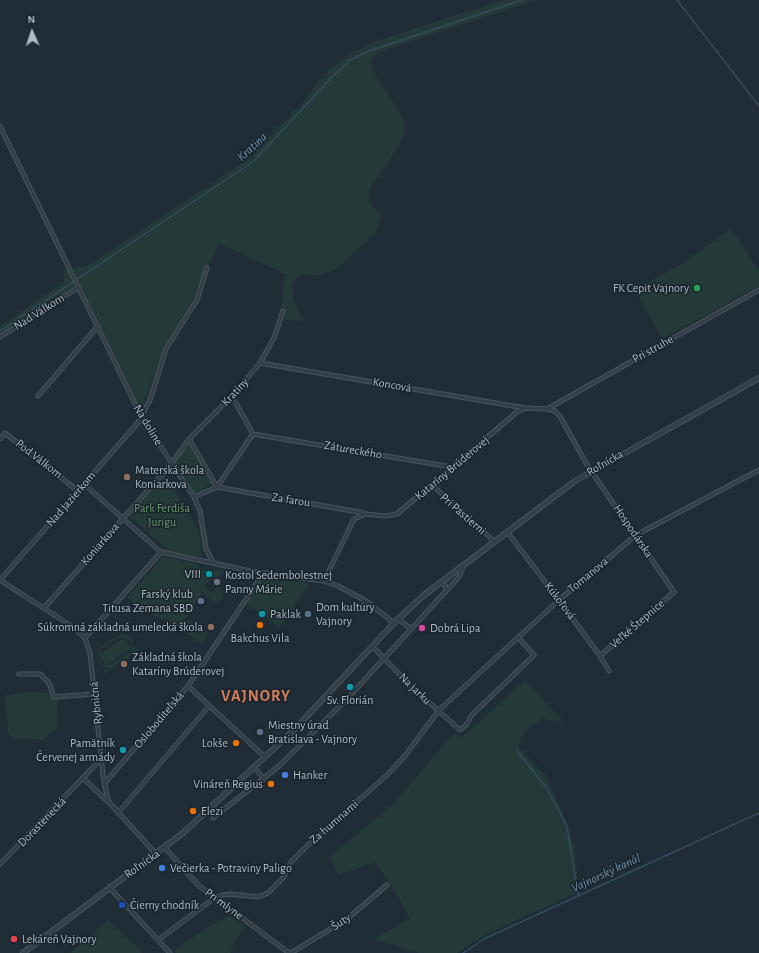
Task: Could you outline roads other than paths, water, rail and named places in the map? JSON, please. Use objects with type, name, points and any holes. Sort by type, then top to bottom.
[{"type":"street","name":"Na doline","points":[[0,126],[141,417],[194,497],[200,511],[206,548],[213,562]]},
{"type":"street","name":"Nad jazierkom","points":[[0,580],[141,417],[150,400],[166,349],[197,300],[207,268]]},
{"type":"street","name":"Nad Válkom","points":[[0,337],[78,286]]},
{"type":"street","name":"Pri struhe","points":[[546,409],[759,290]]},
{"type":"street","name":"Kratiny","points":[[172,463],[189,439],[232,396],[260,363],[274,338],[283,311]]},
{"type":"street","points":[[38,396],[98,326]]},
{"type":"street","name":"Koncová","points":[[260,363],[525,408]]},
{"type":"street","name":"Roľnícka","points":[[23,953],[109,887],[165,848],[310,714],[394,623],[440,583],[508,533],[556,495],[591,471],[759,378]]},
{"type":"street","points":[[194,497],[218,487],[253,434],[232,396]]},
{"type":"street","points":[[525,408],[555,411],[561,418],[591,471]]},
{"type":"street","name":"Kataríny Brúderovej","points":[[354,519],[366,514],[392,516],[432,485],[517,412],[525,408]]},
{"type":"street","name":"Pod Válkom","points":[[0,439],[5,433],[78,491]]},
{"type":"street","name":"Zátureckého","points":[[253,434],[452,467]]},
{"type":"street","points":[[189,439],[218,487]]},
{"type":"street","name":"Koniarkova","points":[[44,608],[172,463]]},
{"type":"street","name":"Tomanova","points":[[439,710],[559,600],[636,535],[759,470]]},
{"type":"street","name":"Hospodárska","points":[[591,471],[674,592]]},
{"type":"street","points":[[84,484],[161,552],[213,562],[227,567],[324,581],[338,586],[366,601],[394,623]]},
{"type":"street","name":"Pri Pastierni","points":[[432,485],[495,542]]},
{"type":"street","name":"Za farou","points":[[218,487],[352,510],[366,514]]},
{"type":"street","points":[[324,581],[354,519],[352,510]]},
{"type":"street","name":"Kúkoľová","points":[[508,533],[600,656],[609,671]]},
{"type":"street","points":[[0,580],[79,631],[86,638],[161,552]]},
{"type":"street","name":"Roľnícka","points":[[213,818],[264,779],[344,702],[410,628],[459,577],[463,567]]},
{"type":"street","name":"Osloboditeľská","points":[[104,784],[188,686],[257,583],[261,573]]},
{"type":"street","points":[[440,583],[445,585],[446,590]]},
{"type":"street","name":"Veľké Štepnice","points":[[600,656],[674,592]]},
{"type":"street","points":[[398,619],[410,628]]},
{"type":"street","name":"Na jarku","points":[[372,646],[412,687],[460,730],[467,724],[471,716],[534,655],[518,637]]},
{"type":"street","name":"Rybničná","points":[[86,638],[90,652],[104,784],[108,801],[156,854]]},
{"type":"street","points":[[20,674],[40,674],[49,684],[54,697],[94,694]]},
{"type":"street","points":[[188,686],[264,757]]},
{"type":"street","points":[[118,813],[209,706]]},
{"type":"street","name":"Za humnami","points":[[215,898],[230,894],[258,897],[268,893],[283,878],[291,862],[310,842],[387,775],[404,757],[439,710]]},
{"type":"street","name":"Dorastenecká","points":[[0,864],[102,759]]},
{"type":"street","points":[[254,767],[264,779]]},
{"type":"street","points":[[83,778],[108,801]]},
{"type":"street","name":"Pri mlyne","points":[[165,848],[193,880],[290,953]]},
{"type":"street","name":"Šuty","points":[[290,953],[346,919],[388,885]]},
{"type":"street","points":[[109,887],[170,953]]},
{"type":"street","points":[[158,940],[215,898]]},
{"type":"waterway","name":"Kratina","points":[[0,331],[254,161],[330,79],[350,60],[369,51],[522,0]]},
{"type":"waterway","points":[[677,0],[759,106]]},
{"type":"waterway","points":[[517,751],[546,787],[567,826],[578,895]]},
{"type":"waterway","name":"Vajnorský kanál","points":[[463,953],[484,939],[759,813]]},
{"type":"place","name":"FK Cepit Vajnory","points":[[697,288]]},
{"type":"place","name":"Materská škola Koniarkova","points":[[127,477]]},
{"type":"place","name":"VIII","points":[[209,574]]},
{"type":"place","name":"Kostol Sedembolestnej Panny Márie","points":[[217,582]]},
{"type":"place","name":"Farský klub Titusa Zemana SBD","points":[[201,601]]},
{"type":"place","name":"Paklak","points":[[262,614]]},
{"type":"place","name":"Dom kultúry Vajnory","points":[[308,614]]},
{"type":"place","name":"Bakchus Vila","points":[[260,625]]},
{"type":"place","name":"Súkromná základná umelecká škola","points":[[211,627]]},
{"type":"place","name":"Dobrá Lipa","points":[[422,628]]},
{"type":"place","name":"Základná škola Kataríny Brúderovej","points":[[124,664]]},
{"type":"place","name":"Sv. Florián","points":[[350,687]]},
{"type":"place","name":"Miestny úrad Bratislava - Vajnory","points":[[260,732]]},
{"type":"place","name":"Lokše","points":[[236,743]]},
{"type":"place","name":"Pamätník Červenej armády","points":[[123,750]]},
{"type":"place","name":"Hanker","points":[[285,775]]},
{"type":"place","name":"Vináreň Regius","points":[[271,784]]},
{"type":"place","name":"Elezi","points":[[193,811]]},
{"type":"place","name":"Večierka - Potraviny Paligo","points":[[162,868]]},
{"type":"place","name":"Čierny chodník","points":[[122,905]]},
{"type":"place","name":"Lekáreň Vajnory","points":[[14,939]]},
{"type":"district","name":"VAJNORY","points":[[256,696]]},
{"type":"park label","name":"Park Ferdiša Jurigu","points":[[162,515]]}]
